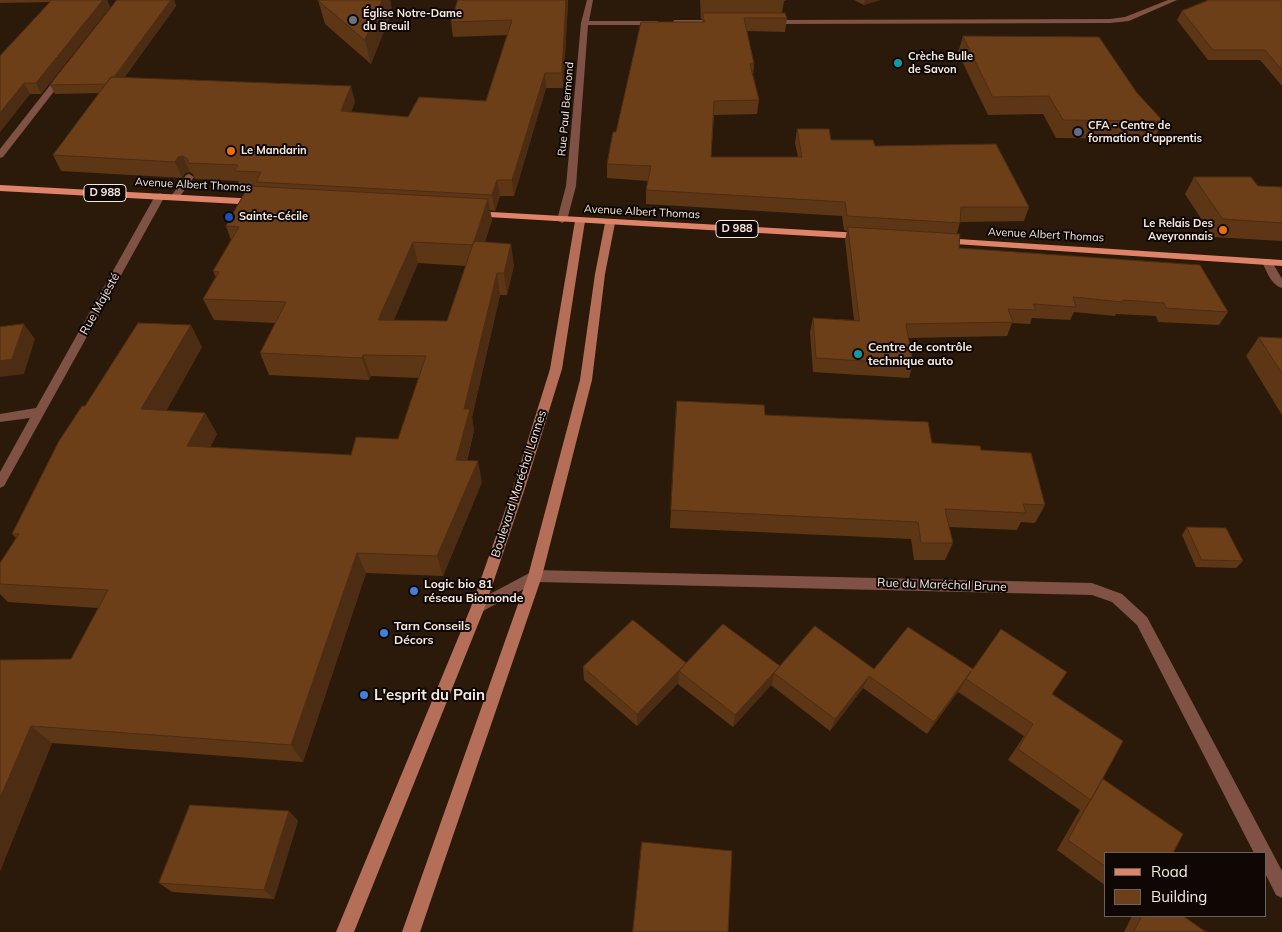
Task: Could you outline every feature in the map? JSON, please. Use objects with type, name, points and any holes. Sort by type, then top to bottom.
[{"type":"main road","name":"Avenue Albert Thomas","points":[[0,188],[270,202]]},
{"type":"main road","name":"Avenue Albert Thomas","points":[[468,214],[867,237]]},
{"type":"main road","name":"Boulevard Maréchal Lannes","points":[[345,932],[478,607],[518,488],[556,369],[580,221]]},
{"type":"main road","points":[[411,932],[535,576],[586,380],[600,274],[610,223]]},
{"type":"main road","name":"Avenue Albert Thomas","points":[[936,241],[1282,262]]},
{"type":"street","name":"Rue Paul Bermond","points":[[562,220],[571,186],[585,23],[590,0]]},
{"type":"street","points":[[760,22],[1110,21],[1126,19],[1174,0]]},
{"type":"street","points":[[585,23],[730,22]]},
{"type":"street","points":[[0,155],[67,70]]},
{"type":"street","points":[[175,197],[189,177]]},
{"type":"street","name":"Rue Majesté","points":[[0,482],[160,196]]},
{"type":"street","points":[[1267,262],[1275,278],[1282,285]]},
{"type":"street","points":[[0,418],[40,412]]},
{"type":"street","name":"Rue du Maréchal Brune","points":[[478,607],[535,576],[610,576],[1092,589],[1118,598],[1142,621],[1262,852]]},
{"type":"street","points":[[1267,860],[1282,889]]},
{"type":"building","points":[[52,0],[103,0],[36,83],[24,83],[0,113],[0,56]]},
{"type":"building","points":[[117,0],[171,0],[114,77],[111,77],[106,84],[50,85]]},
{"type":"building","points":[[318,0],[382,0],[365,40]]},
{"type":"building","points":[[458,0],[566,0],[562,73],[545,73],[512,180],[497,180],[492,195],[256,182],[261,172],[234,171],[238,165],[188,163],[188,159],[183,156],[178,157],[175,162],[53,155],[111,77],[351,86],[341,111],[408,117],[419,97],[486,101],[512,20],[451,22]]},
{"type":"building","points":[[1209,0],[1282,0],[1282,70],[1265,50],[1213,50],[1182,11]]},
{"type":"building","points":[[703,13],[785,13],[787,18],[744,18],[754,64],[750,64],[759,100],[714,101],[711,157],[802,157],[797,129],[829,129],[831,140],[873,140],[875,146],[996,144],[1029,207],[961,207],[960,223],[847,216],[845,202],[646,190],[651,166],[607,164],[613,132],[616,132],[641,22],[704,22]]},
{"type":"building","points":[[963,36],[1099,37],[1137,93],[1163,121],[1063,120],[1049,96],[993,97]]},
{"type":"building","points":[[1194,177],[1251,177],[1258,186],[1282,187],[1282,223],[1223,219]]},
{"type":"building","points":[[249,186],[488,199],[474,241],[511,244],[504,273],[497,273],[464,409],[470,409],[456,460],[478,461],[437,556],[357,553],[291,745],[31,726],[0,798],[0,660],[71,659],[108,590],[0,584],[0,563],[19,534],[12,534],[59,441],[82,406],[85,406],[138,323],[191,325],[141,409],[205,413],[187,446],[351,455],[356,437],[398,439],[426,356],[363,355],[362,358],[260,353],[286,302],[203,299],[219,272],[213,271],[239,227],[226,226]],"holes":[[[413,242],[473,245],[447,321],[378,320]]]},
{"type":"building","points":[[848,227],[960,234],[959,248],[1200,265],[1228,312],[1166,308],[1164,303],[1123,300],[1122,302],[1073,297],[1076,307],[1033,304],[1036,310],[1008,309],[1013,322],[906,324],[913,364],[816,358],[813,318],[859,321]]},
{"type":"building","points":[[24,324],[12,359],[0,361],[0,327]]},
{"type":"building","points":[[1259,337],[1282,338],[1282,373]]},
{"type":"building","points":[[677,401],[764,405],[765,415],[928,422],[932,443],[980,446],[981,450],[1031,453],[1045,505],[1023,504],[1026,513],[945,509],[953,543],[921,543],[918,522],[671,510]]},
{"type":"building","points":[[1187,527],[1226,528],[1243,561],[1202,560]]},
{"type":"building","points":[[633,620],[686,663],[637,714],[583,667]]},
{"type":"building","points":[[723,624],[780,666],[735,715],[679,671]]},
{"type":"building","points":[[815,626],[874,669],[908,627],[973,669],[1001,629],[1067,672],[1052,694],[1123,741],[1091,800],[1018,749],[1033,724],[966,679],[971,671],[934,722],[869,676],[835,719],[774,673]]},
{"type":"building","points":[[1103,779],[1183,834],[1174,852],[1104,852],[1104,866],[1068,840]]},
{"type":"building","points":[[190,805],[289,811],[264,890],[159,883]]},
{"type":"building","points":[[642,842],[732,851],[728,932],[633,932]]},
{"type":"building","points":[[1142,917],[1184,917],[1206,932],[1134,932]]},
{"type":"place","name":"Église Notre-Dame du Breuil","points":[[353,20]]},
{"type":"place","name":"Crèche Bulle de Savon","points":[[898,63]]},
{"type":"place","name":"CFA - Centre de formation d’apprentis","points":[[1078,132]]},
{"type":"place","name":"Le Mandarin","points":[[231,151]]},
{"type":"place","name":"Sainte-Cécile","points":[[229,217]]},
{"type":"place","name":"Le Relais Des Aveyronnais","points":[[1223,230]]},
{"type":"place","name":"Centre de contrôle technique auto","points":[[858,354]]},
{"type":"place","name":"Logic bio 81 réseau Biomonde","points":[[414,591]]},
{"type":"place","name":"Tarn Conseils Décors","points":[[384,633]]},
{"type":"place","name":"L'esprit du Pain","points":[[364,695]]}]
